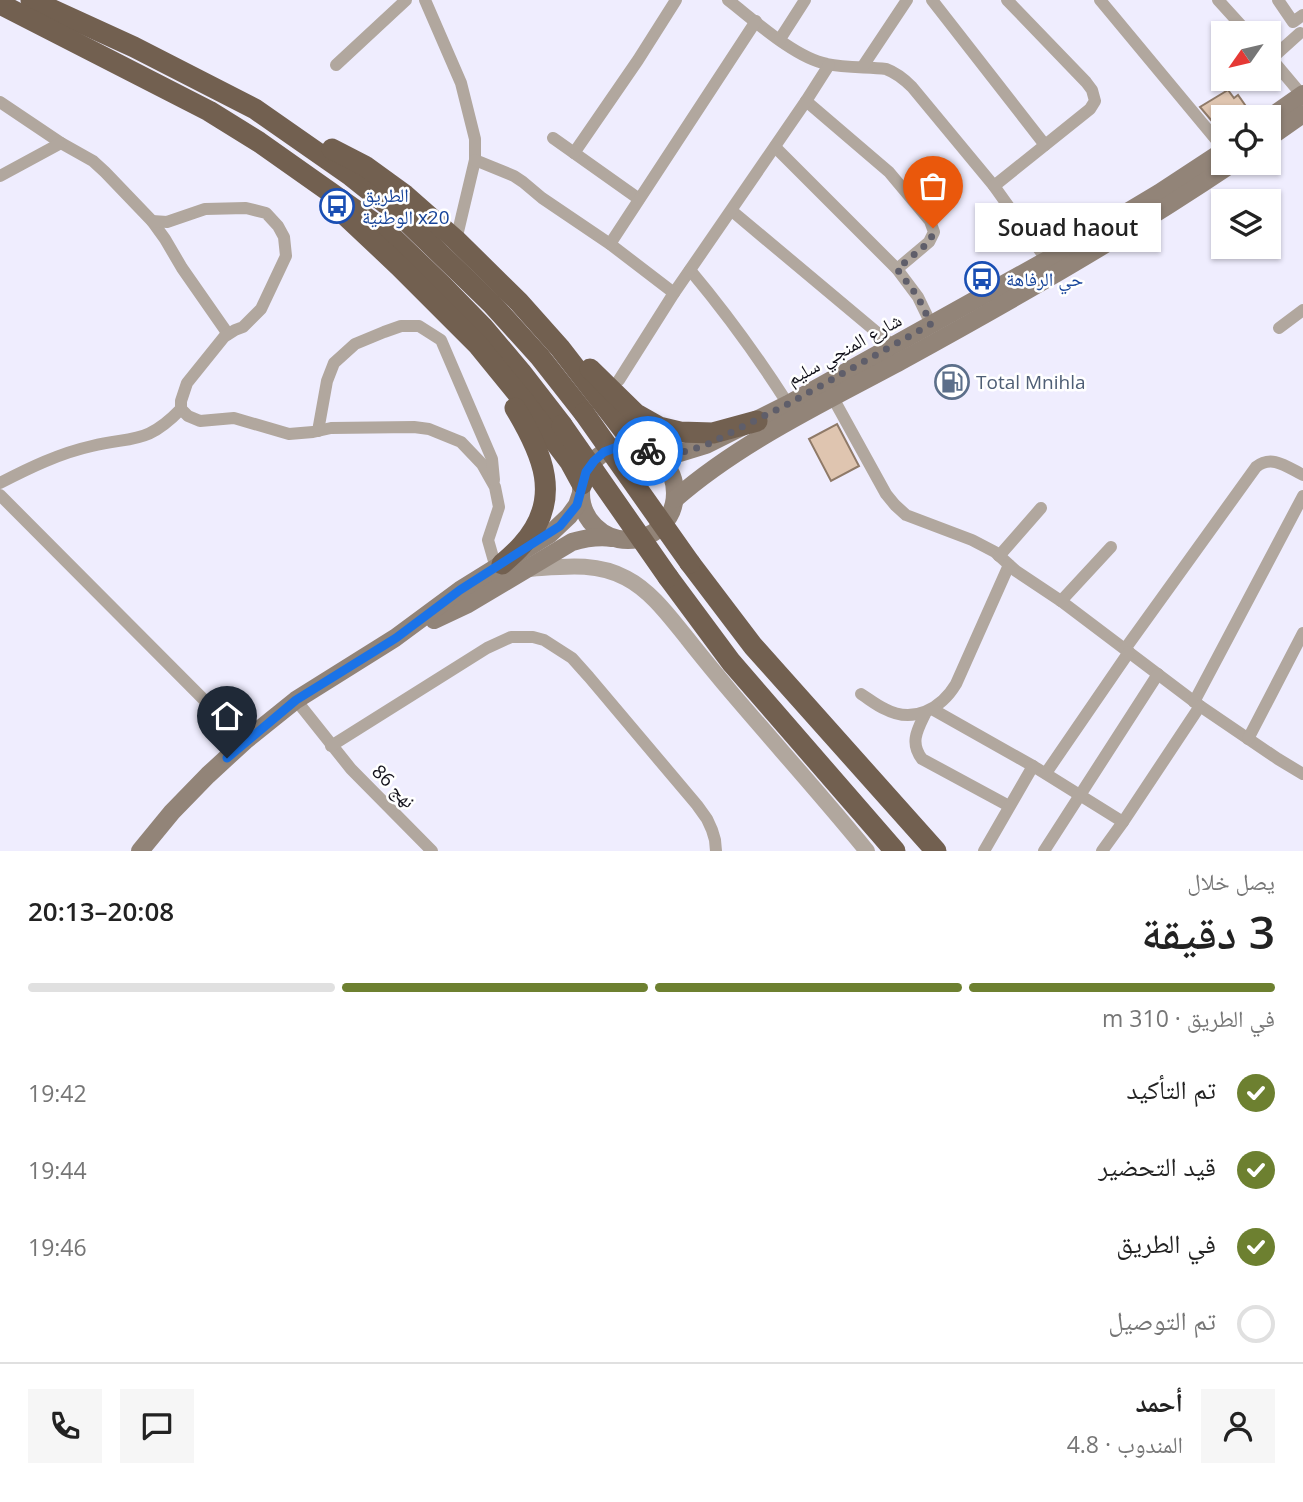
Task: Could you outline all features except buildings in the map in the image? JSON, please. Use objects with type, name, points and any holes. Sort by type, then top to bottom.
[{"type":"highway","points":[[32,0],[134,47],[365,166],[405,195],[456,240],[636,414],[659,427],[680,432],[713,433],[757,421]]},
{"type":"highway","points":[[0,4],[209,111],[259,142],[388,233],[483,327],[521,372],[732,662],[895,851]]},
{"type":"highway","points":[[255,109],[351,176],[400,215],[492,304],[540,357],[584,413],[753,646],[936,851]]},
{"type":"highway","points":[[259,142],[309,181],[478,345],[570,462],[582,489]]},
{"type":"highway","points":[[519,302],[625,432],[650,452]]},
{"type":"highway","points":[[458,326],[496,377],[536,445],[543,467],[544,504],[539,519],[523,545],[499,566]]},
{"type":"main road","points":[[1281,109],[1302,94]]},
{"type":"main road","points":[[1281,130],[1303,114]]},
{"type":"main road","name":"شارع المنجي سليم","points":[[675,499],[719,464],[962,327],[1211,157]]},
{"type":"main road","name":"شارع المنجي سليم","points":[[650,452],[680,453],[706,445],[757,421],[931,324],[1170,206],[1215,175]]},
{"type":"main road","points":[[140,851],[189,793],[245,741],[296,700],[396,638],[460,590],[560,526],[577,505],[586,472],[604,452],[630,446],[650,452],[665,464],[672,474],[675,486],[673,508],[666,522],[654,533],[639,539],[623,540],[600,536],[572,542],[468,604],[396,638]]},
{"type":"main road","points":[[582,489],[584,508],[590,521],[614,538]]},
{"type":"street","points":[[337,65],[406,0]]},
{"type":"street","points":[[425,0],[461,83],[475,139],[475,160],[456,240]]},
{"type":"street","points":[[574,153],[676,0]]},
{"type":"street","points":[[727,0],[803,55],[829,65],[886,69],[903,78],[994,186],[1051,267]]},
{"type":"street","points":[[780,39],[805,0]]},
{"type":"street","points":[[863,66],[907,0]]},
{"type":"street","points":[[932,0],[1045,145]]},
{"type":"street","points":[[994,186],[1090,109],[1096,101],[1086,82],[1007,0]]},
{"type":"street","points":[[1100,0],[1211,134]]},
{"type":"street","points":[[1218,0],[1237,21]]},
{"type":"street","points":[[1278,0],[1300,27],[1281,46]]},
{"type":"street","points":[[610,244],[756,21]]},
{"type":"street","points":[[619,380],[674,293],[829,65]]},
{"type":"street","points":[[1281,70],[1302,94]]},
{"type":"street","points":[[806,101],[890,172],[930,221],[934,232],[929,242],[897,269]]},
{"type":"street","points":[[0,102],[93,161],[152,221],[228,334]]},
{"type":"street","points":[[553,138],[639,199]]},
{"type":"street","points":[[0,176],[61,143]]},
{"type":"street","points":[[775,147],[897,269],[918,297],[931,324]]},
{"type":"street","points":[[475,160],[514,176],[674,293]]},
{"type":"street","points":[[0,483],[32,467],[91,446],[145,437],[170,421],[181,409],[187,383],[228,334],[243,327],[261,309],[286,256],[284,237],[278,226],[265,213],[246,208],[205,209],[171,222],[152,221]]},
{"type":"street","points":[[732,211],[892,345]]},
{"type":"street","points":[[690,270],[736,327],[788,404]]},
{"type":"street","points":[[1279,328],[1303,310]]},
{"type":"street","points":[[318,431],[327,381],[334,363],[355,344],[401,326],[419,326],[441,340],[492,459],[499,507],[488,540],[499,566]]},
{"type":"street","points":[[833,398],[886,494],[906,514],[983,545],[1197,704],[1303,774]]},
{"type":"street","points":[[181,409],[188,416],[200,421],[234,418],[289,434],[331,428],[429,429],[461,442],[482,464],[495,487]]},
{"type":"street","points":[[1046,774],[1127,651],[1256,467],[1263,461],[1274,461],[1303,475]]},
{"type":"street","points":[[0,495],[245,741]]},
{"type":"street","points":[[1102,851],[1197,704],[1303,496]]},
{"type":"street","points":[[861,694],[897,714],[909,715],[929,711],[942,703],[956,684],[1004,560],[1041,508]]},
{"type":"street","points":[[1060,600],[1111,547]]},
{"type":"street","points":[[526,569],[593,567],[610,571],[641,588],[670,617],[727,688],[867,851]]},
{"type":"street","points":[[1248,739],[1303,634]]},
{"type":"street","points":[[331,746],[487,648],[511,637],[533,636],[557,647],[589,677],[697,805],[707,819],[718,849]]},
{"type":"street","points":[[1044,851],[1158,674]]},
{"type":"street","name":"نهج 86","points":[[296,700],[331,746],[432,851]]},
{"type":"street","points":[[929,711],[1033,766],[1123,822]]},
{"type":"street","points":[[929,711],[915,734],[916,752],[922,760],[1009,806]]},
{"type":"street","points":[[984,851],[1033,766]]},
{"type":"way so far","points":[[648,451],[656,455],[680,453],[706,445],[757,421],[931,324],[918,297],[897,269],[929,242],[933,228]]},
{"type":"place","name":"الطريق الوطنية x20","points":[[337,206]]},
{"type":"place","name":"Souad haout","points":[[933,228]]},
{"type":"place","name":"حي الرفاهة","points":[[982,279]]},
{"type":"place","name":"Total Mnihla","points":[[952,382]]},
{"type":"route","points":[[227,758],[296,700],[396,638],[460,590],[560,526],[577,505],[586,472],[604,452],[630,446],[648,451]]}]
